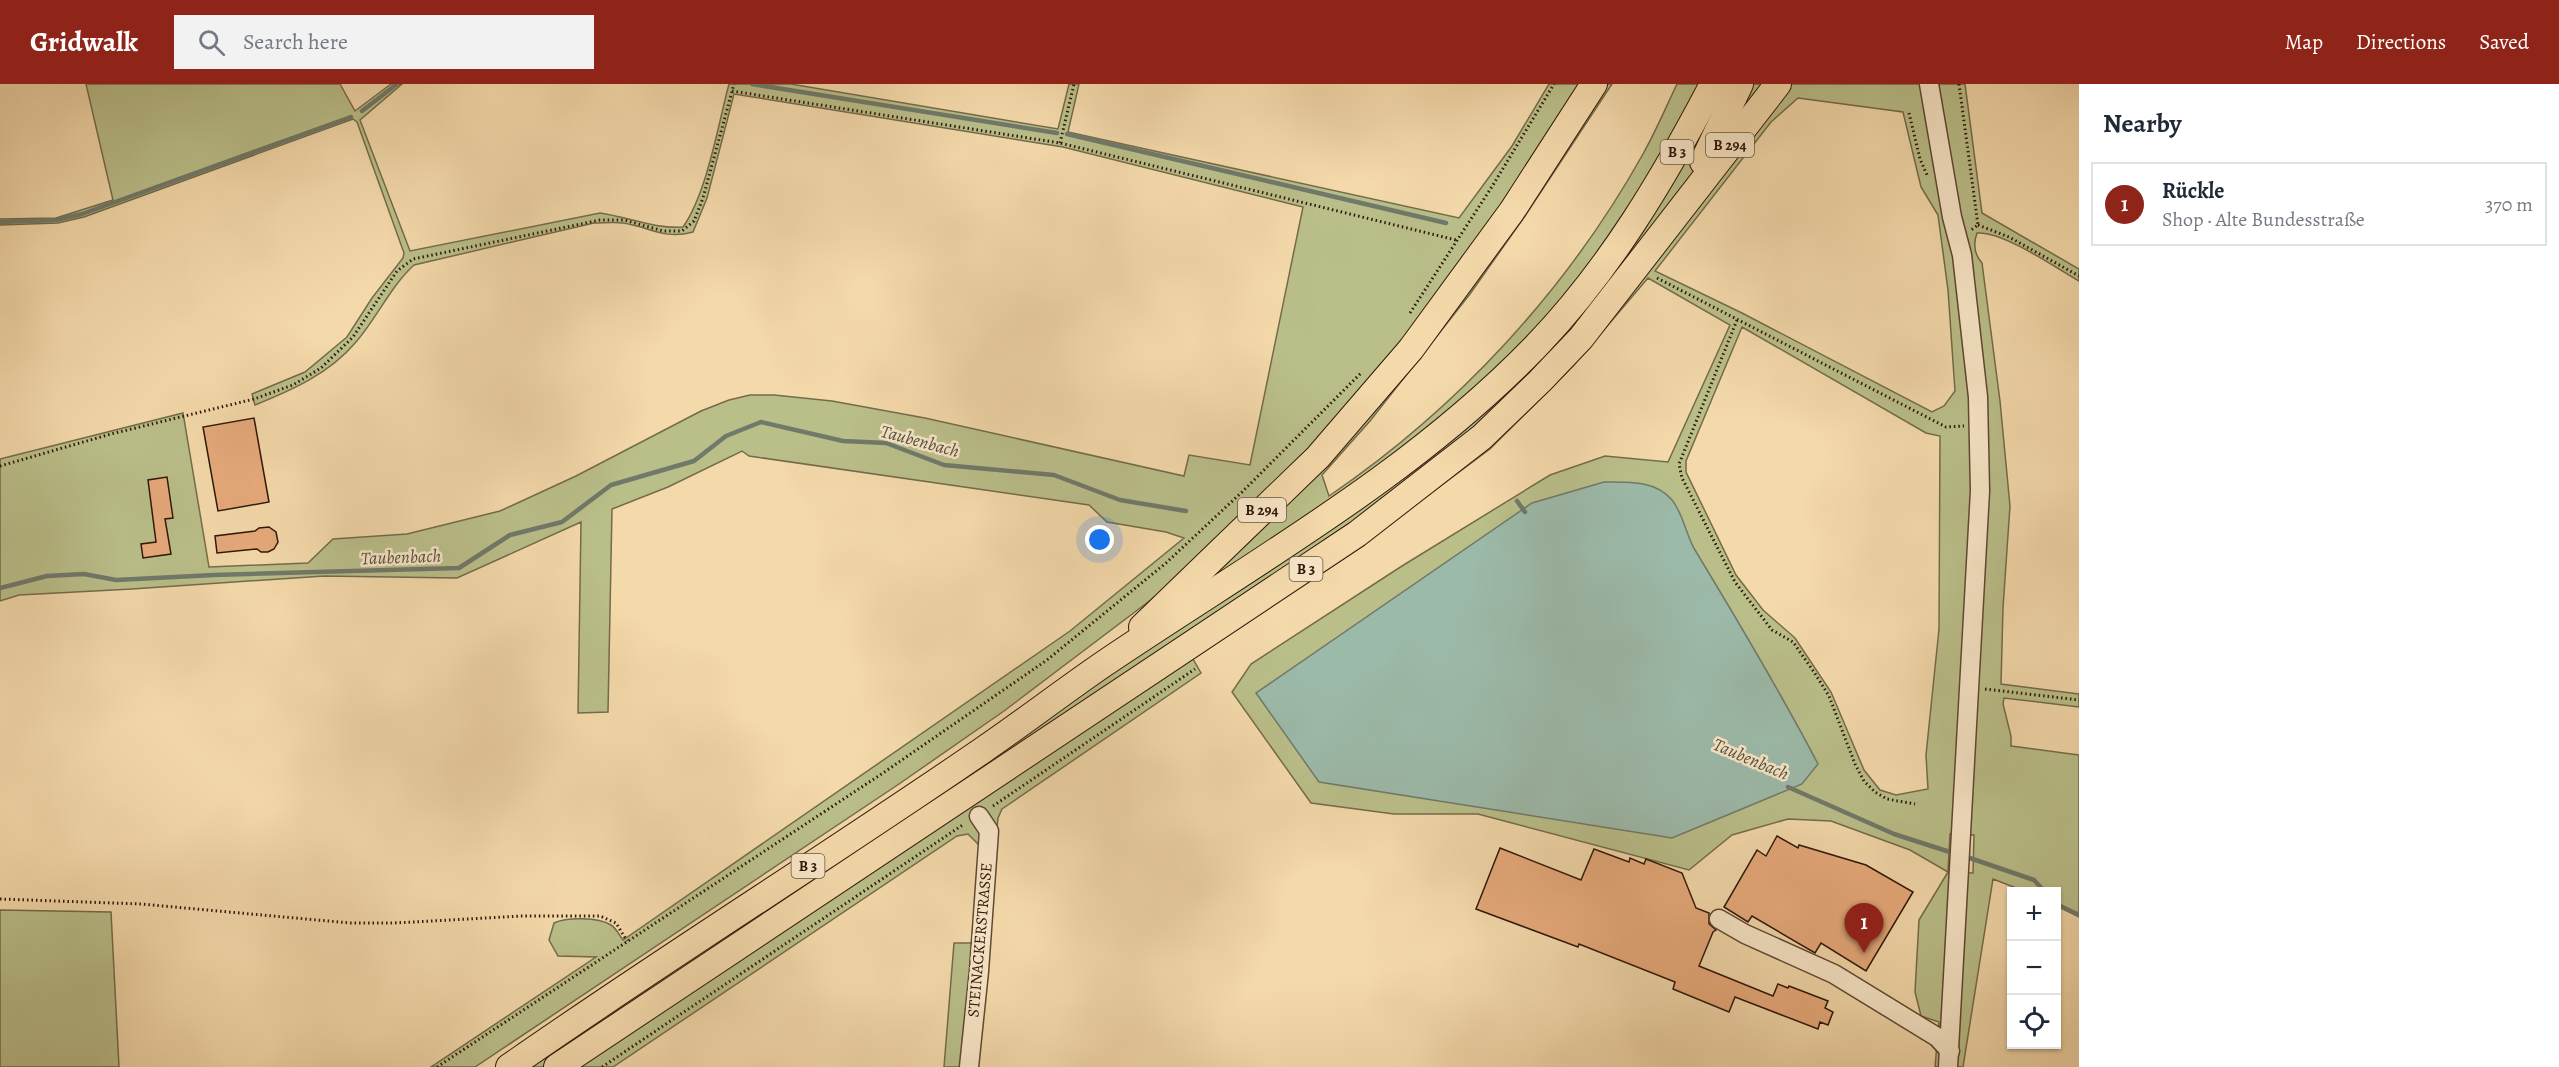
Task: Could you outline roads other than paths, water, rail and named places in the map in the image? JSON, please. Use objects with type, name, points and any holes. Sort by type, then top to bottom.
[{"type":"highway","name":"B 294","points":[[1106,663],[1200,568],[1318,457],[1411,349],[1512,211],[1594,84]]},
{"type":"highway","name":"B 3","points":[[509,1067],[982,751],[1106,663],[1338,510],[1477,403],[1538,344],[1600,271],[1637,218],[1713,84]]},
{"type":"highway","name":"B 3","points":[[557,1067],[1273,591],[1422,486],[1508,413],[1573,347],[1617,293],[1683,206],[1740,84]]},
{"type":"highway","name":"B 294","points":[[1683,206],[1778,84]]},
{"type":"street","points":[[1929,84],[1952,217],[1959,239],[1973,351],[1979,425],[1980,491],[1949,1059]]},
{"type":"street","name":"STEINACKERSTRASSE","points":[[969,1067],[979,971],[989,831],[979,816]]},
{"type":"street","points":[[1719,919],[1744,934],[1834,974],[1937,1037],[1949,1059]]},
{"type":"water","points":[[1604,482],[1632,482],[1649,486],[1665,493],[1676,505],[1695,550],[1774,683],[1818,764],[1802,784],[1672,838],[1319,782],[1256,693],[1532,503]]},
{"type":"waterway","points":[[362,111],[397,84]]},
{"type":"waterway","points":[[752,84],[1057,133]]},
{"type":"waterway","points":[[0,222],[56,220],[82,214],[351,117]]},
{"type":"waterway","points":[[1067,134],[1446,223]]},
{"type":"waterway","name":"Taubenbach","points":[[0,588],[47,576],[84,574],[116,580],[459,568],[510,535],[562,522],[611,485],[694,461],[726,436],[761,422],[843,441],[886,443],[944,465],[1054,475],[1120,500],[1186,511]]},
{"type":"waterway","name":"Taubenbach","points":[[1517,501],[1525,512]]},
{"type":"waterway","name":"Taubenbach","points":[[1788,787],[1894,834],[1956,854]]},
{"type":"waterway","name":"Taubenbach","points":[[1964,856],[2034,880],[2040,887]]},
{"type":"waterway","name":"Taubenbach","points":[[2061,906],[2079,915]]},
{"type":"place","name":"Rückle","points":[[1864,953]]}]
